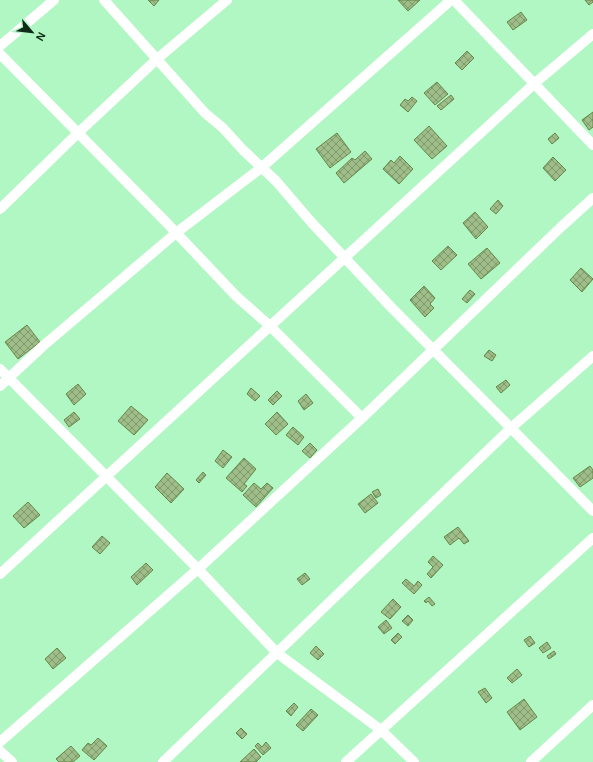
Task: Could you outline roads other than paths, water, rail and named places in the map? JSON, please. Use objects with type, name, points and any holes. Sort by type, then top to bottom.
[{"type":"street","points":[[0,46],[54,0]]},
{"type":"street","points":[[104,0],[205,113],[223,128],[276,181],[344,258],[593,511]]},
{"type":"street","points":[[0,209],[157,59],[227,0]]},
{"type":"street","points":[[0,386],[43,346],[176,233],[262,168],[452,0],[535,83],[593,145]]},
{"type":"street","points":[[0,574],[535,83],[593,34]]},
{"type":"street","points":[[0,54],[236,296],[270,326],[362,418]]},
{"type":"street","points":[[0,742],[198,569],[362,418],[560,227],[593,198]]},
{"type":"street","points":[[163,762],[512,428],[593,356]]},
{"type":"street","points":[[0,369],[198,569],[277,653],[381,730],[414,762]]},
{"type":"street","points":[[346,762],[593,538]]},
{"type":"street","points":[[531,762],[593,705]]},
{"type":"street","points":[[0,751],[12,762]]}]
